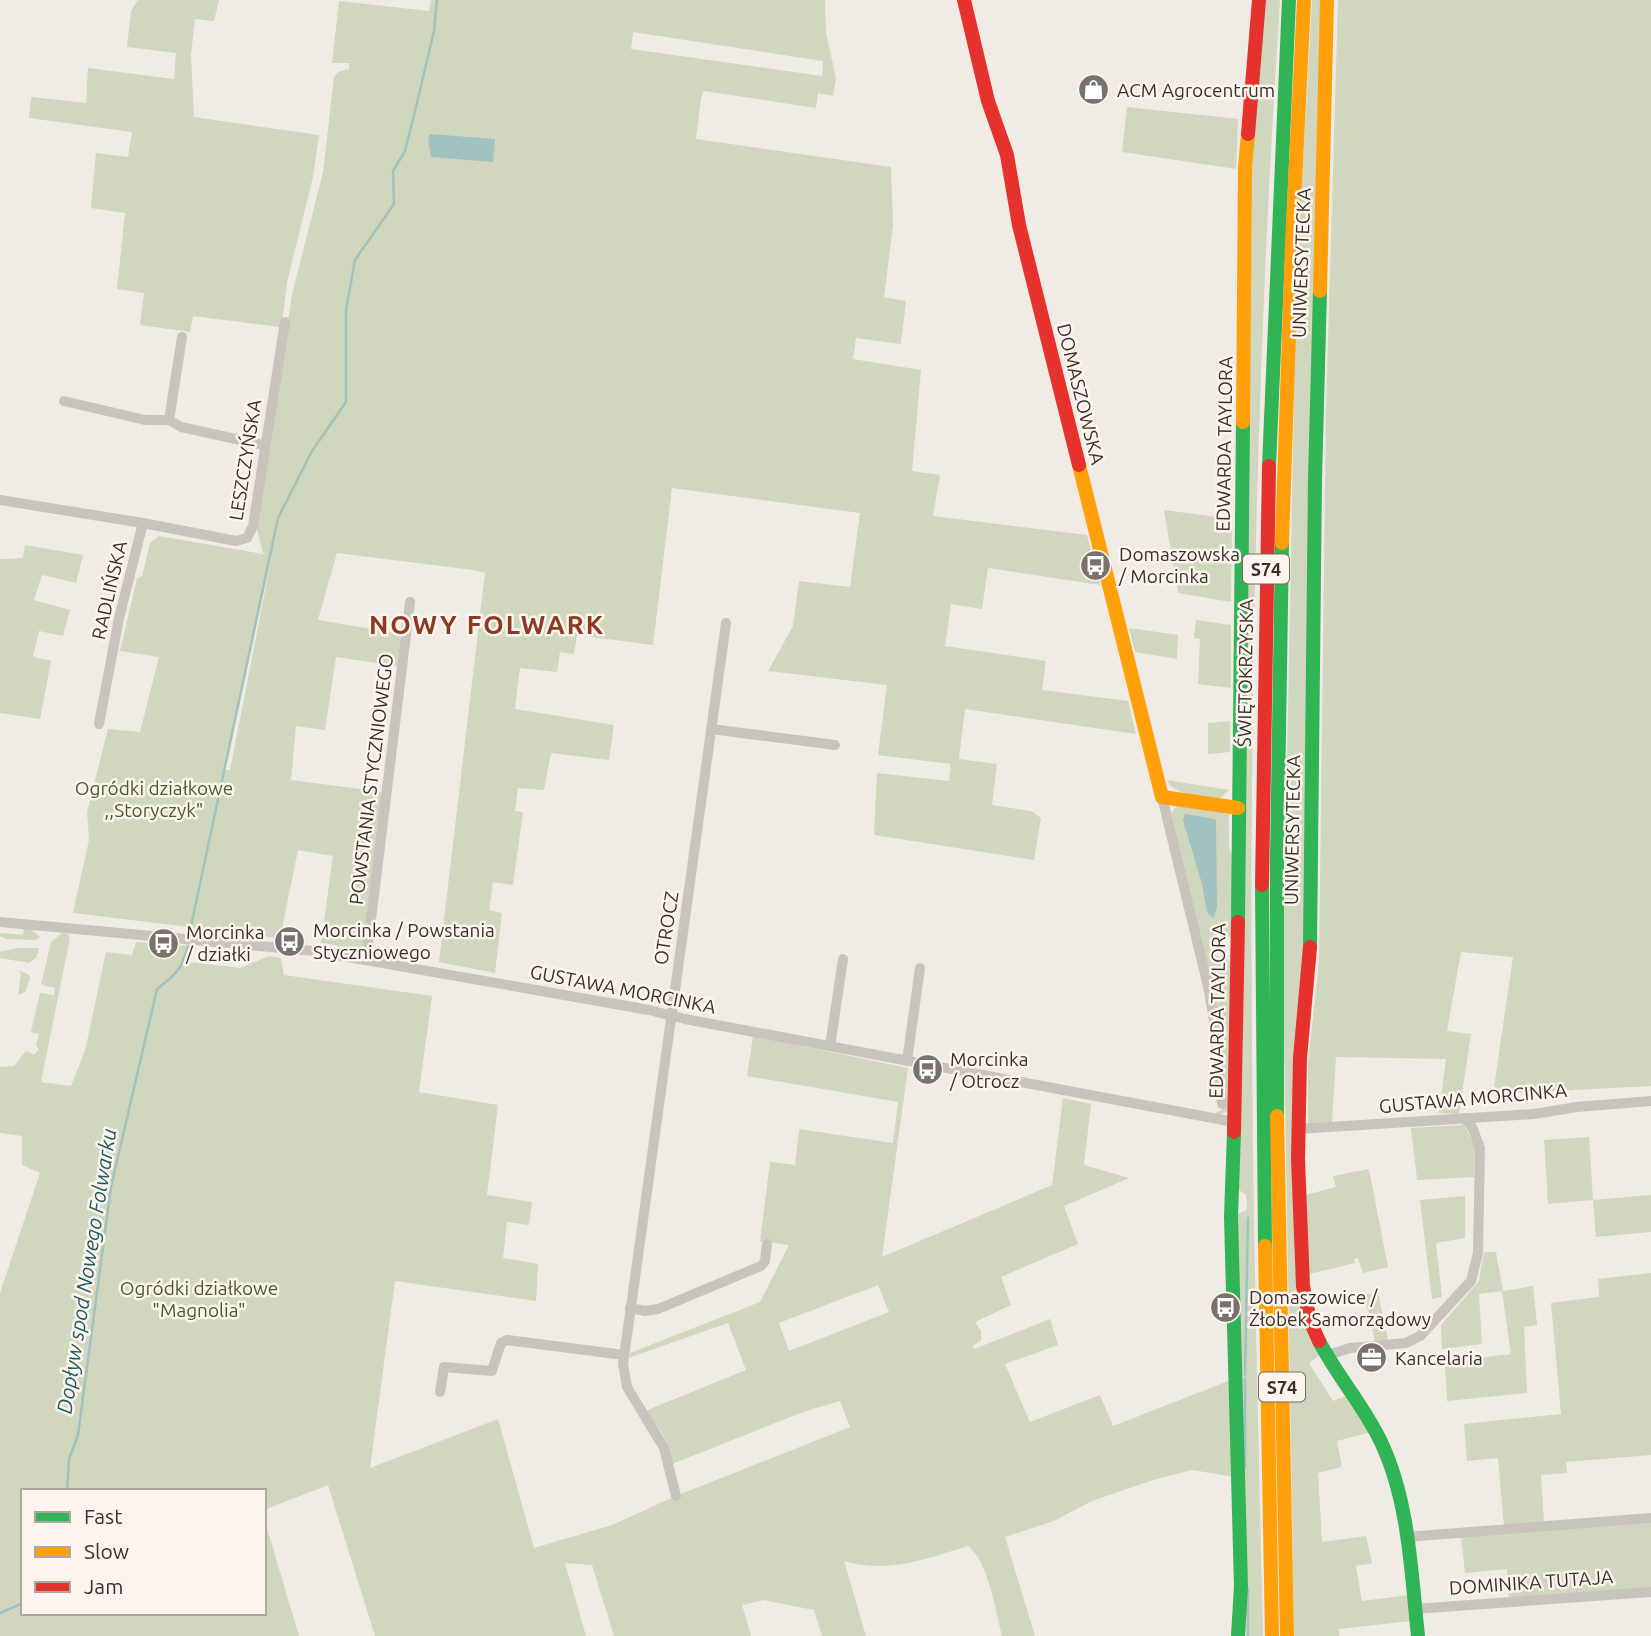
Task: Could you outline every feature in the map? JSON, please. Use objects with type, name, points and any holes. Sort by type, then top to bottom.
[{"type":"main road","name":"DOMASZOWSKA","points":[[964,0],[988,101],[1005,147],[1017,215],[1162,797]]},
{"type":"main road","name":"EDWARDA TAYLORA","points":[[1238,1636],[1241,1586],[1231,1217],[1245,167],[1259,0]]},
{"type":"main road","name":"ŚWIĘTOKRZYSKA","points":[[1270,1138],[1262,864],[1265,618],[1274,316],[1289,0]]},
{"type":"main road","name":"ŚWIĘTOKRZYSKA","points":[[1270,1138],[1288,319],[1304,0]]},
{"type":"main road","name":"UNIWERSYTECKA","points":[[1328,0],[1315,479],[1310,957],[1301,1031],[1298,1129],[1305,1295],[1310,1321],[1328,1355],[1367,1415],[1387,1454],[1399,1494],[1418,1636]]},
{"type":"main road","points":[[1162,797],[1238,808]]},
{"type":"main road","name":"S74","points":[[1270,1138],[1272,1636]]},
{"type":"main road","name":"S74","points":[[1270,1138],[1287,1636]]},
{"type":"street","name":"LESZCZYŃSKA","points":[[143,523],[236,541],[247,538],[253,526],[285,322]]},
{"type":"street","points":[[169,420],[182,337]]},
{"type":"street","points":[[64,401],[145,420],[169,420],[181,427],[264,445]]},
{"type":"street","name":"RADLIŃSKA","points":[[0,500],[143,523],[121,608],[99,724]]},
{"type":"street","name":"POWSTANIA STYCZNIOWEGO","points":[[366,960],[410,603]]},
{"type":"street","name":"OTROCZ","points":[[624,1360],[726,623]]},
{"type":"street","points":[[711,730],[835,745]]},
{"type":"street","name":"DOMASZOWSKA","points":[[1162,797],[1207,982],[1213,1013],[1222,1104]]},
{"type":"street","name":"GUSTAWA MORCINKA","points":[[0,922],[285,948],[366,960],[1234,1122]]},
{"type":"street","points":[[830,1046],[843,960]]},
{"type":"street","points":[[907,1060],[920,968]]},
{"type":"street","name":"GUSTAWA MORCINKA","points":[[1298,1129],[1534,1114],[1577,1107],[1651,1101]]},
{"type":"street","points":[[1328,1355],[1350,1348],[1406,1343],[1420,1336],[1471,1281],[1478,1253],[1480,1148],[1472,1127],[1464,1118]]},
{"type":"street","points":[[630,1308],[645,1311],[658,1309],[761,1266],[765,1261],[767,1244]]},
{"type":"street","points":[[440,1392],[444,1367],[492,1371],[501,1343],[507,1340],[624,1360],[627,1387],[664,1448],[676,1496]]},
{"type":"street","points":[[1406,1537],[1651,1518]]},
{"type":"street","name":"DOMINIKA TUTAJA","points":[[1414,1609],[1651,1592]]},
{"type":"green space","points":[[138,0],[219,0],[214,21],[195,19],[191,55],[194,117],[319,135],[313,177],[287,282],[280,327],[193,316],[190,332],[140,325],[144,293],[117,289],[125,213],[91,208],[96,153],[128,157],[132,132],[29,118],[31,97],[86,103],[88,68],[174,79],[176,53],[127,47],[131,11]]},
{"type":"green space","name":"Ogródki działkowe ,,Storyczyk\"","points":[[431,0],[825,0],[826,33],[836,78],[833,96],[818,93],[816,108],[704,91],[696,139],[891,167],[893,225],[884,297],[906,301],[901,344],[856,338],[853,359],[921,370],[912,471],[940,475],[933,516],[1087,535],[1100,585],[988,568],[982,609],[951,604],[945,646],[1046,661],[1042,690],[1128,701],[1136,734],[965,709],[959,759],[997,764],[992,805],[1031,811],[1041,818],[1034,860],[874,835],[877,773],[949,781],[951,764],[878,755],[887,685],[768,671],[793,626],[799,581],[850,587],[860,513],[672,488],[653,645],[577,635],[574,654],[560,652],[557,672],[520,668],[515,709],[614,725],[609,760],[551,753],[544,790],[518,788],[515,811],[523,812],[513,885],[493,882],[489,910],[502,913],[495,973],[439,962],[485,573],[473,570],[337,553],[318,620],[401,634],[397,666],[336,657],[325,730],[296,726],[291,780],[383,792],[365,950],[321,943],[333,856],[298,850],[280,938],[190,930],[191,923],[189,927],[73,913],[89,840],[87,812],[108,729],[140,732],[159,657],[120,651],[137,578],[142,576],[150,543],[159,536],[269,555],[263,553],[257,530],[292,294],[323,172],[334,77],[338,72],[349,69],[349,63],[332,63],[339,1],[429,11]],"holes":[[[633,32],[823,61],[822,76],[631,49]],[[272,555],[230,770],[225,770]]]},
{"type":"green space","points":[[1263,0],[1280,0],[1259,428],[1253,714],[1253,1143],[1263,1636],[1241,1636],[1234,1216],[1247,1210],[1246,1195],[1236,1188],[1249,184]]},
{"type":"green space","points":[[1312,0],[1324,0],[1306,956],[1292,1124],[1297,1289],[1304,1321],[1322,1353],[1309,1363],[1333,1401],[1349,1395],[1371,1432],[1337,1441],[1342,1467],[1318,1473],[1322,1542],[1366,1536],[1372,1563],[1356,1566],[1362,1601],[1409,1595],[1411,1621],[1339,1629],[1339,1636],[1294,1636],[1283,974],[1296,293]]},
{"type":"green space","points":[[1338,0],[1651,0],[1651,1086],[1493,1094],[1513,957],[1461,952],[1447,1031],[1471,1034],[1459,1114],[1439,1113],[1446,1059],[1336,1057],[1332,1122],[1308,1124],[1308,1062],[1319,962],[1326,408]]},
{"type":"green space","points":[[1127,107],[1238,119],[1236,169],[1122,152]]},
{"type":"green space","points":[[1164,510],[1232,519],[1231,602],[1178,593]]},
{"type":"green space","points":[[25,545],[83,555],[76,583],[42,575],[34,600],[70,610],[63,636],[39,631],[33,657],[51,661],[40,719],[0,713],[0,559],[23,558]]},
{"type":"green space","points":[[1196,620],[1231,625],[1231,688],[1198,684],[1200,639],[1194,638]]},
{"type":"green space","points":[[1129,628],[1178,635],[1177,659],[1135,652]]},
{"type":"green space","points":[[1230,721],[1230,752],[1208,754],[1208,723]]},
{"type":"green space","points":[[1167,780],[1229,790],[1221,798],[1199,797],[1176,790]]},
{"type":"green space","points":[[1178,805],[1229,814],[1229,847],[1233,858],[1231,935],[1226,939],[1216,940],[1216,956],[1226,957],[1233,967],[1228,1111],[1217,1116],[1212,1115],[1226,1104],[1171,813]]},
{"type":"green space","points":[[24,929],[33,930],[40,937],[37,940],[6,939],[0,936],[0,933],[23,935]]},
{"type":"green space","name":"Ogródki działkowe \"Magnolia\"","points":[[62,933],[68,934],[70,938],[41,1082],[71,1086],[85,1051],[106,952],[132,955],[136,942],[188,946],[189,962],[240,968],[269,956],[281,958],[284,975],[432,996],[419,1092],[498,1105],[487,1195],[532,1202],[529,1225],[507,1222],[503,1258],[538,1264],[536,1301],[395,1281],[370,1468],[498,1419],[534,1548],[612,1525],[676,1496],[850,1427],[840,1401],[803,1412],[672,1464],[666,1442],[645,1411],[746,1370],[728,1323],[628,1358],[630,1353],[760,1302],[789,1245],[760,1241],[770,1162],[795,1165],[799,1129],[893,1143],[898,1102],[747,1076],[753,1036],[908,1068],[882,1257],[1052,1185],[1063,1098],[1091,1104],[1084,1165],[1129,1178],[1064,1206],[1078,1244],[1001,1277],[1011,1305],[975,1322],[981,1331],[981,1340],[972,1347],[974,1349],[1050,1319],[1058,1345],[1005,1364],[1030,1422],[1100,1395],[1113,1426],[1231,1380],[1235,1477],[1192,1470],[1092,1501],[1054,1521],[1005,1537],[1035,1636],[1002,1636],[986,1575],[975,1553],[968,1546],[922,1560],[891,1565],[860,1565],[844,1561],[866,1636],[822,1636],[814,1610],[763,1600],[742,1605],[751,1636],[614,1636],[592,1565],[565,1563],[586,1636],[375,1636],[328,1485],[266,1509],[266,1489],[21,1489],[21,1615],[266,1615],[266,1525],[299,1636],[0,1636],[0,1293],[40,1173],[22,1165],[22,1136],[0,1133],[0,1067],[14,1066],[26,1051],[34,1055],[39,1049],[36,1046],[39,1034],[31,1032],[40,993],[54,995],[55,988],[41,985],[51,942]],"holes":[[[878,1285],[889,1312],[789,1351],[779,1323]]]},
{"type":"green space","points":[[18,948],[39,949],[36,958],[29,963],[0,958],[0,952]]},
{"type":"green space","points":[[19,970],[29,975],[30,979],[25,992],[18,995],[21,974]]},
{"type":"green space","points":[[1464,1125],[1475,1147],[1474,1177],[1417,1180],[1411,1128]]},
{"type":"green space","points":[[1589,1137],[1593,1200],[1548,1204],[1544,1140]]},
{"type":"green space","points":[[1369,1169],[1388,1267],[1363,1273],[1358,1258],[1354,1259],[1355,1263],[1309,1274],[1306,1195],[1336,1187],[1333,1176]]},
{"type":"green space","points":[[1651,1195],[1651,1232],[1596,1237],[1593,1200]]},
{"type":"green space","points":[[1465,1196],[1465,1238],[1436,1243],[1442,1297],[1432,1299],[1420,1200]]},
{"type":"green space","points":[[1484,1252],[1496,1252],[1503,1291],[1533,1286],[1537,1325],[1524,1327],[1527,1393],[1447,1401],[1445,1362],[1511,1354],[1502,1291],[1479,1294],[1482,1344],[1442,1349],[1441,1325],[1479,1281]]},
{"type":"green space","points":[[1651,1273],[1651,1455],[1566,1462],[1567,1473],[1541,1475],[1544,1523],[1504,1526],[1498,1458],[1467,1461],[1464,1424],[1561,1414],[1551,1303],[1599,1297],[1598,1279]]},
{"type":"green space","points":[[1378,1292],[1388,1340],[1375,1341],[1364,1295]]},
{"type":"green space","points":[[1651,1523],[1651,1592],[1509,1601],[1507,1569],[1465,1573],[1461,1536]]},
{"type":"water","points":[[430,134],[495,139],[493,162],[431,157],[428,138]]},
{"type":"water","points":[[1185,814],[1216,821],[1217,908],[1213,918],[1207,912],[1202,884],[1183,820]]},
{"type":"waterway","name":"Dopływ spod Nowego Folwarku","points":[[191,926],[278,518],[312,451],[346,402],[346,310],[355,260],[394,204],[393,171],[405,151],[434,31],[437,0]]},
{"type":"waterway","name":"Dopływ spod Nowego Folwarku","points":[[67,1489],[69,1459],[78,1435],[111,1187],[157,989],[177,971],[188,946]]},
{"type":"waterway","points":[[1245,1375],[1248,1218]]},
{"type":"waterway","points":[[1245,1379],[1245,1467]]},
{"type":"waterway","points":[[1248,1589],[1248,1636]]},
{"type":"waterway","name":"Dopływ spod Nowego Folwarku","points":[[0,1613],[21,1604]]},
{"type":"traffic: fast","points":[[1269,466],[1289,0]]},
{"type":"traffic: fast","points":[[1310,947],[1315,479],[1320,291]]},
{"type":"traffic: fast","points":[[1238,922],[1243,422]]},
{"type":"traffic: fast","points":[[1277,1116],[1277,856],[1282,543]]},
{"type":"traffic: fast","points":[[1262,885],[1265,1246]]},
{"type":"traffic: fast","points":[[1234,1132],[1231,1217],[1241,1586],[1238,1636]]},
{"type":"traffic: fast","points":[[1319,1341],[1381,1442],[1398,1488],[1411,1562],[1418,1636]]},
{"type":"traffic: slow","points":[[1282,543],[1292,244],[1304,0]]},
{"type":"traffic: slow","points":[[1320,291],[1327,0]]},
{"type":"traffic: slow","points":[[1243,422],[1245,167],[1248,134]]},
{"type":"traffic: slow","points":[[1079,465],[1162,797],[1238,808]]},
{"type":"traffic: slow","points":[[1277,1116],[1287,1636]]},
{"type":"traffic: slow","points":[[1265,1246],[1272,1636]]},
{"type":"traffic: jam","points":[[964,0],[988,101],[1007,155],[1019,225],[1079,465]]},
{"type":"traffic: jam","points":[[1248,134],[1259,0]]},
{"type":"traffic: jam","points":[[1262,885],[1269,466]]},
{"type":"traffic: jam","points":[[1234,1132],[1238,922]]},
{"type":"traffic: jam","points":[[1310,947],[1300,1058],[1298,1159],[1303,1286],[1310,1321],[1319,1341]]},
{"type":"place","name":"ACM Agrocentrum","points":[[1094,90]]},
{"type":"place","name":"Domaszowska / Morcinka","points":[[1096,565]]},
{"type":"place","name":"Morcinka / Powstania Styczniowego","points":[[290,941]]},
{"type":"place","name":"Morcinka / działki","points":[[163,943]]},
{"type":"place","name":"Morcinka / Otrocz","points":[[927,1070]]},
{"type":"place","name":"Domaszowice / Żłobek Samorządowy","points":[[1226,1308]]},
{"type":"place","name":"Kancelaria","points":[[1372,1358]]},
{"type":"district","name":"NOWY FOLWARK","points":[[487,624]]}]
